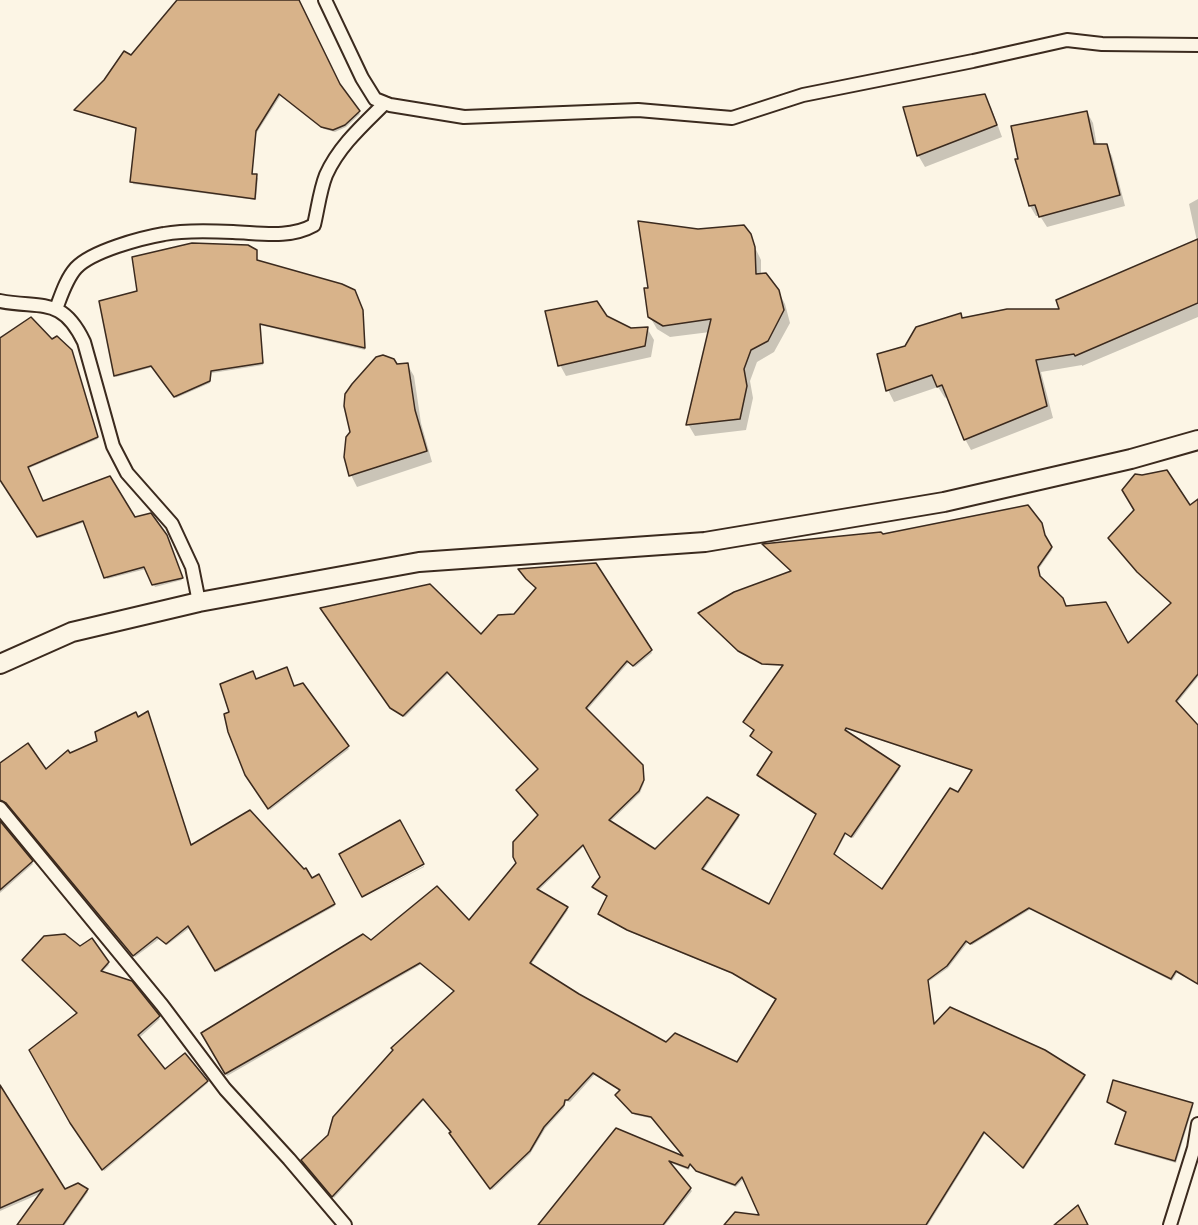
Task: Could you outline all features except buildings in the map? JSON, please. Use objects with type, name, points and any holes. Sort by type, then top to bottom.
[{"type":"street","points":[[325,0],[362,78],[375,99],[385,103],[464,117],[638,110],[732,118],[803,95],[1067,40],[1102,44],[1198,45]]},
{"type":"street","points":[[56,309],[66,282],[75,268],[97,252],[165,234],[229,232],[276,234],[302,231],[314,225],[325,177],[335,158],[349,139],[385,103]]},
{"type":"street","points":[[0,302],[49,306],[64,313],[77,326],[84,342],[113,446],[127,473],[172,524],[192,567],[199,602]]},
{"type":"street","points":[[0,664],[72,632],[199,602],[419,562],[705,542],[944,502],[1131,459],[1198,440]]},
{"type":"street","points":[[0,808],[162,1005],[225,1089],[345,1225]]},
{"type":"street","points":[[1170,1225],[1191,1158],[1198,1124]]}]
